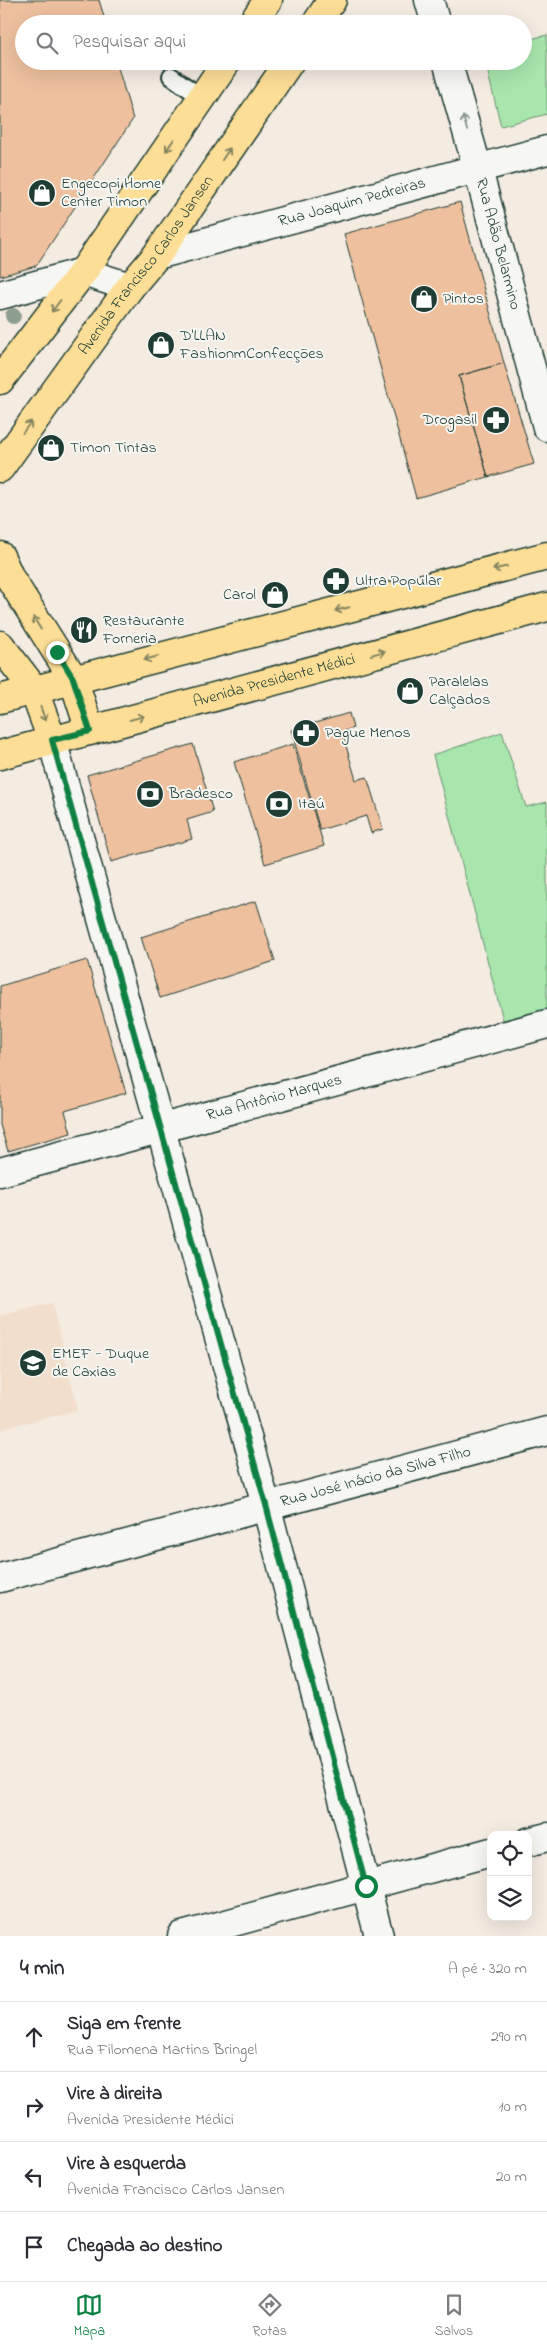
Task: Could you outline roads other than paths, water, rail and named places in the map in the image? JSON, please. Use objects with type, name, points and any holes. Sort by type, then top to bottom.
[{"type":"main road","points":[[258,15],[268,0]]},
{"type":"main road","points":[[322,15],[332,0]]},
{"type":"main road","points":[[0,380],[83,272],[221,70]]},
{"type":"main road","name":"Avenida Francisco Carlos Jansen","points":[[0,468],[130,287],[157,255],[284,70]]},
{"type":"main road","points":[[0,556],[15,586],[73,678],[90,731]]},
{"type":"main road","points":[[0,699],[33,688],[547,556]]},
{"type":"main road","name":"Avenida Presidente Médici","points":[[0,755],[547,607]]},
{"type":"main road","points":[[0,645],[33,688],[52,740]]},
{"type":"street","points":[[429,0],[433,15]]},
{"type":"street","name":"Rua Adão Belarmino","points":[[450,70],[547,427]]},
{"type":"street","name":"Rua Joaquim Pedreiras","points":[[157,255],[547,150]]},
{"type":"street","points":[[0,295],[83,272],[130,287]]},
{"type":"street","points":[[52,740],[266,1505],[379,1936]]},
{"type":"street","name":"Rua Antônio Marques","points":[[0,1172],[547,1024]]},
{"type":"street","name":"Rua José Inácio da Silva Filho","points":[[0,1578],[547,1431]]},
{"type":"street","points":[[532,1841],[547,1837]]},
{"type":"street","points":[[182,1936],[487,1853]]},
{"type":"lane","points":[[171,76],[202,98]]},
{"type":"place","name":"Engecopi Home Center Timon","points":[[42,193]]},
{"type":"place","name":"Pintos","points":[[424,299]]},
{"type":"place","name":"D'LLAN FashionmConfecções","points":[[161,345]]},
{"type":"place","name":"Drogasil","points":[[496,420]]},
{"type":"place","name":"Timon Tintas","points":[[51,448]]},
{"type":"place","name":"Ultra Popular","points":[[336,581]]},
{"type":"place","name":"Carol","points":[[275,595]]},
{"type":"place","name":"Restaurante Forneria","points":[[84,630]]},
{"type":"place","name":"Paralelas Calçados","points":[[410,691]]},
{"type":"place","name":"Pague Menos","points":[[306,733]]},
{"type":"place","name":"Bradesco","points":[[150,794]]},
{"type":"place","name":"Itaú","points":[[279,804]]},
{"type":"place","name":"EMEF - Duque de Caxias","points":[[33,1363]]}]
